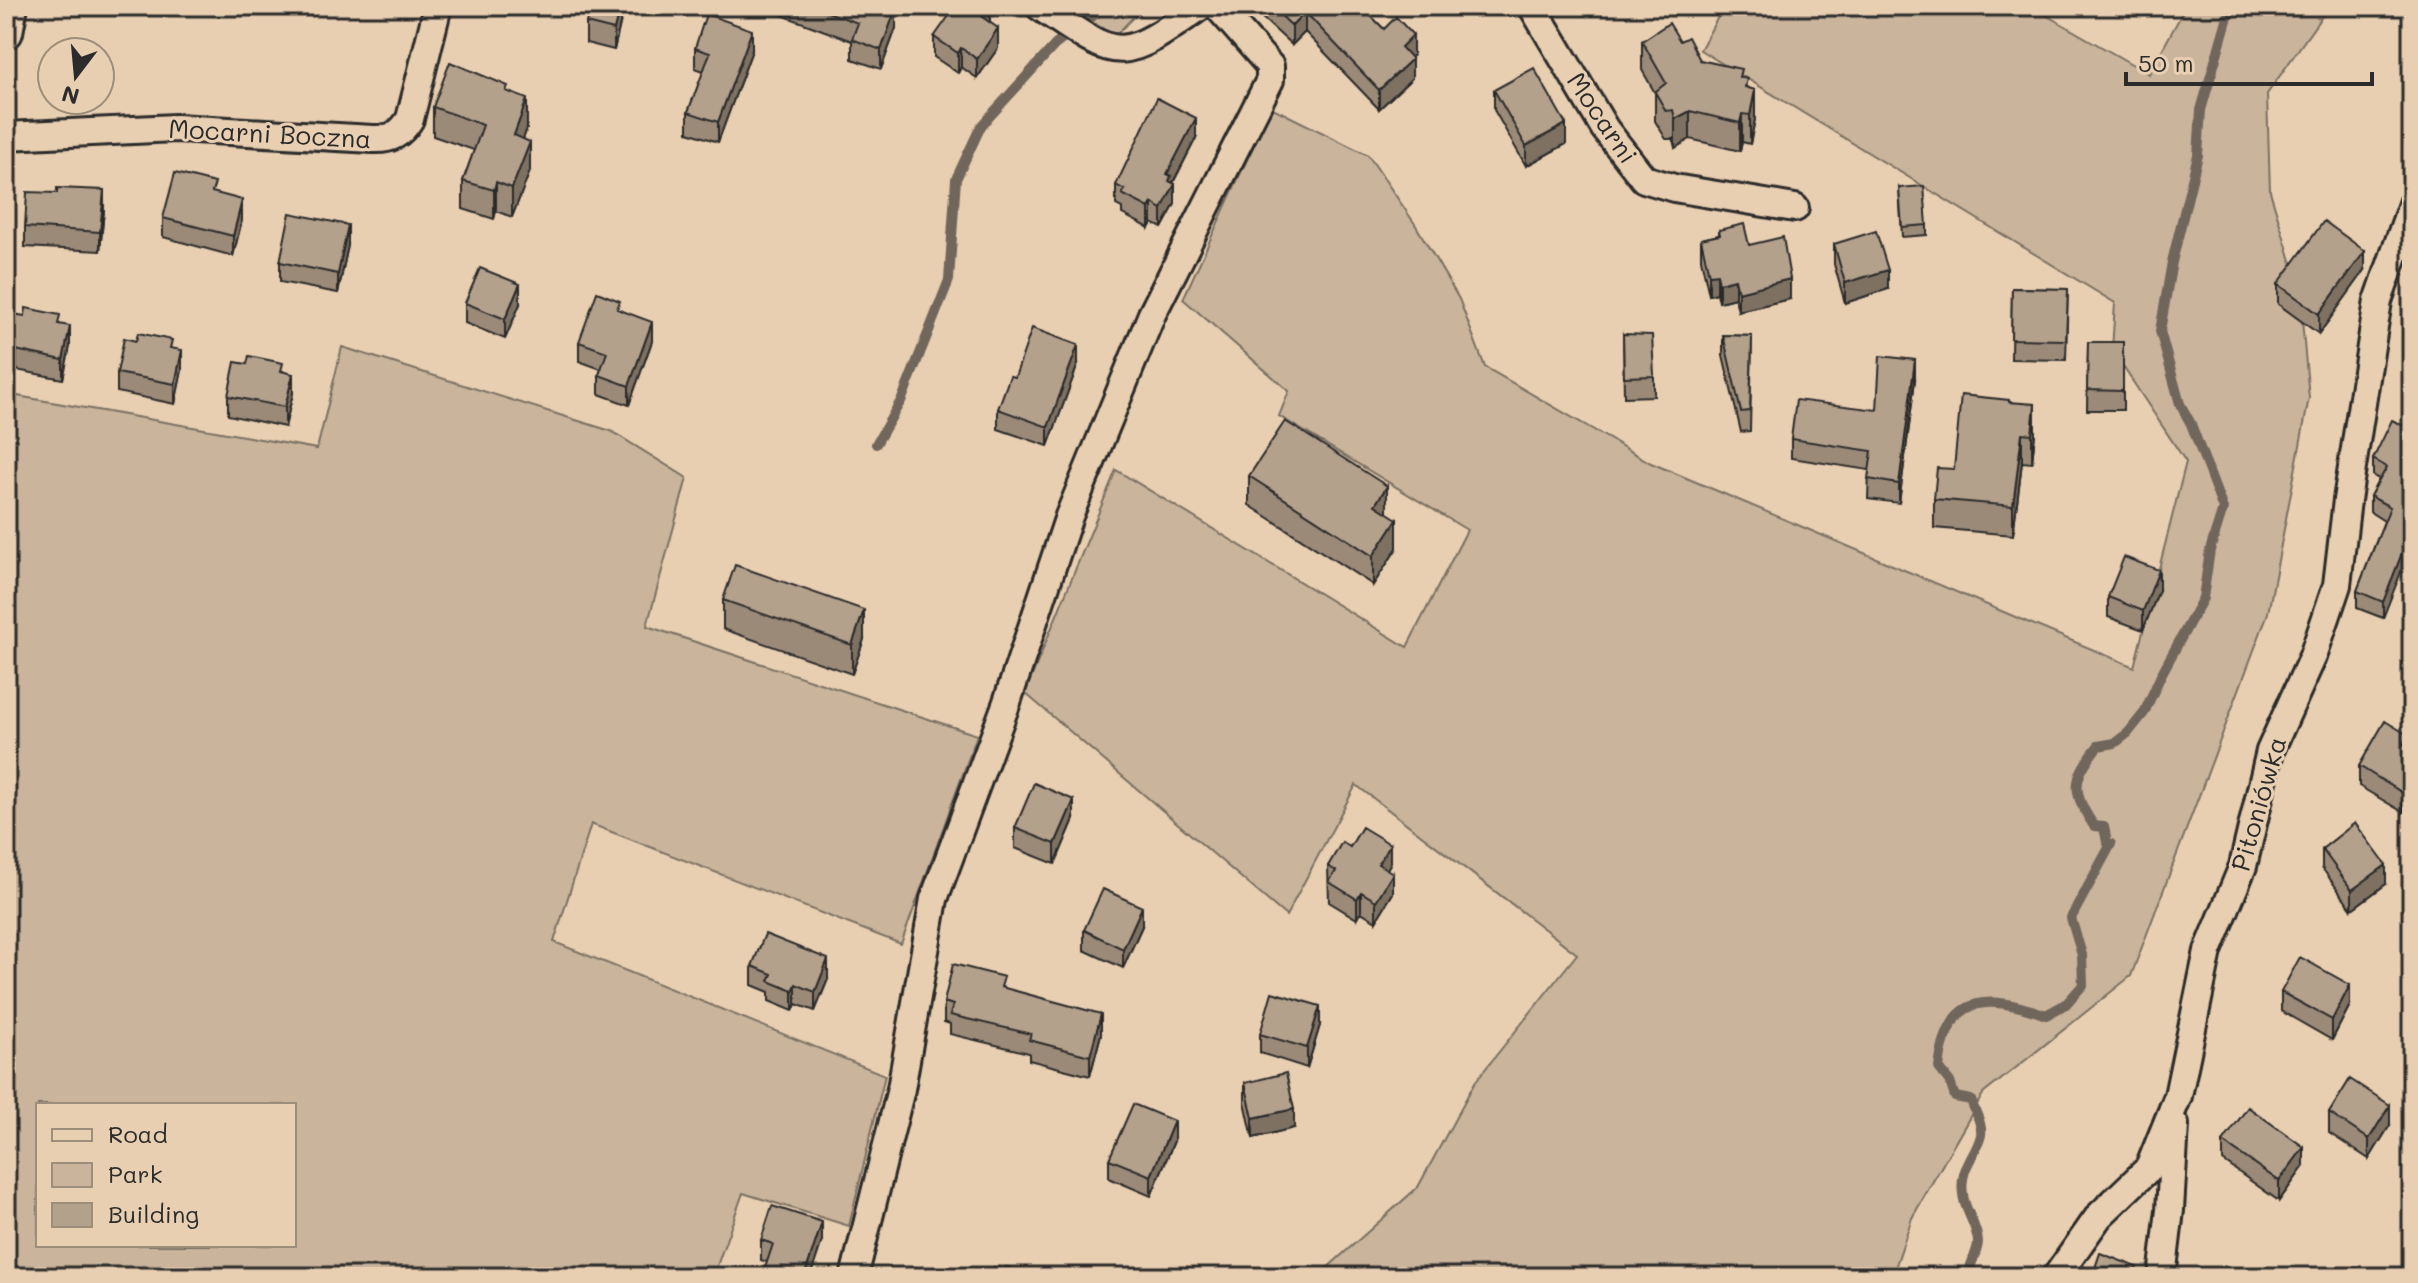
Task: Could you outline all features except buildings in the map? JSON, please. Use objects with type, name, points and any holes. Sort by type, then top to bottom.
[{"type":"street","points":[[6,32],[11,6]]},
{"type":"street","name":"Mocarni Boczna","points":[[6,136],[176,128],[373,139],[393,137],[410,119],[438,6]]},
{"type":"street","points":[[1039,6],[1103,47],[1123,51],[1151,41],[1201,6]]},
{"type":"street","points":[[854,1277],[901,1089],[934,899],[1007,702],[1069,516],[1152,314],[1270,80],[1270,66],[1217,6]]},
{"type":"street","name":"Mocarni","points":[[1532,6],[1605,129],[1644,179],[1674,188],[1795,208]]},
{"type":"street","name":"Pitoniówka","points":[[2056,1277],[2099,1216],[2149,1168],[2178,1096],[2208,951],[2243,866],[2270,751],[2313,656],[2337,585],[2378,301],[2412,204]]},
{"type":"street","points":[[2162,1277],[2178,1096]]},
{"type":"green space","points":[[1076,6],[1144,6],[1115,36],[1072,10]]},
{"type":"green space","points":[[1724,6],[2030,6],[2149,74],[2186,6],[2329,6],[2267,94],[2270,191],[2299,287],[2309,398],[2268,613],[2131,976],[1983,1094],[1912,1218],[1892,1277],[1317,1277],[1418,1187],[1475,1082],[1577,954],[1356,785],[1286,916],[1025,693],[1116,470],[1407,647],[1467,530],[1279,416],[1289,391],[1183,299],[1271,107],[1368,155],[1415,224],[1459,299],[1485,367],[1651,463],[2134,667],[2186,462],[2112,350],[2115,303],[1700,50]]},
{"type":"green space","points":[[342,347],[611,431],[687,478],[647,626],[977,735],[901,944],[591,824],[554,942],[885,1075],[849,1226],[743,1193],[713,1277],[6,1277],[6,394],[317,449]]},
{"type":"waterway","points":[[876,444],[902,399],[949,280],[956,179],[981,126],[1055,45],[1106,6]]},
{"type":"waterway","points":[[1967,1277],[1978,1242],[1962,1185],[1981,1131],[1971,1100],[1955,1097],[1950,1082],[1939,1068],[1943,1044],[1951,1025],[1961,1013],[1973,1006],[2005,1004],[2046,1015],[2066,1004],[2083,985],[2082,955],[2071,918],[2111,844],[2107,842],[2104,827],[2094,826],[2081,803],[2079,777],[2098,746],[2115,743],[2144,713],[2203,598],[2210,550],[2223,509],[2191,424],[2180,404],[2160,331],[2172,262],[2198,155],[2201,110],[2231,6]]}]
